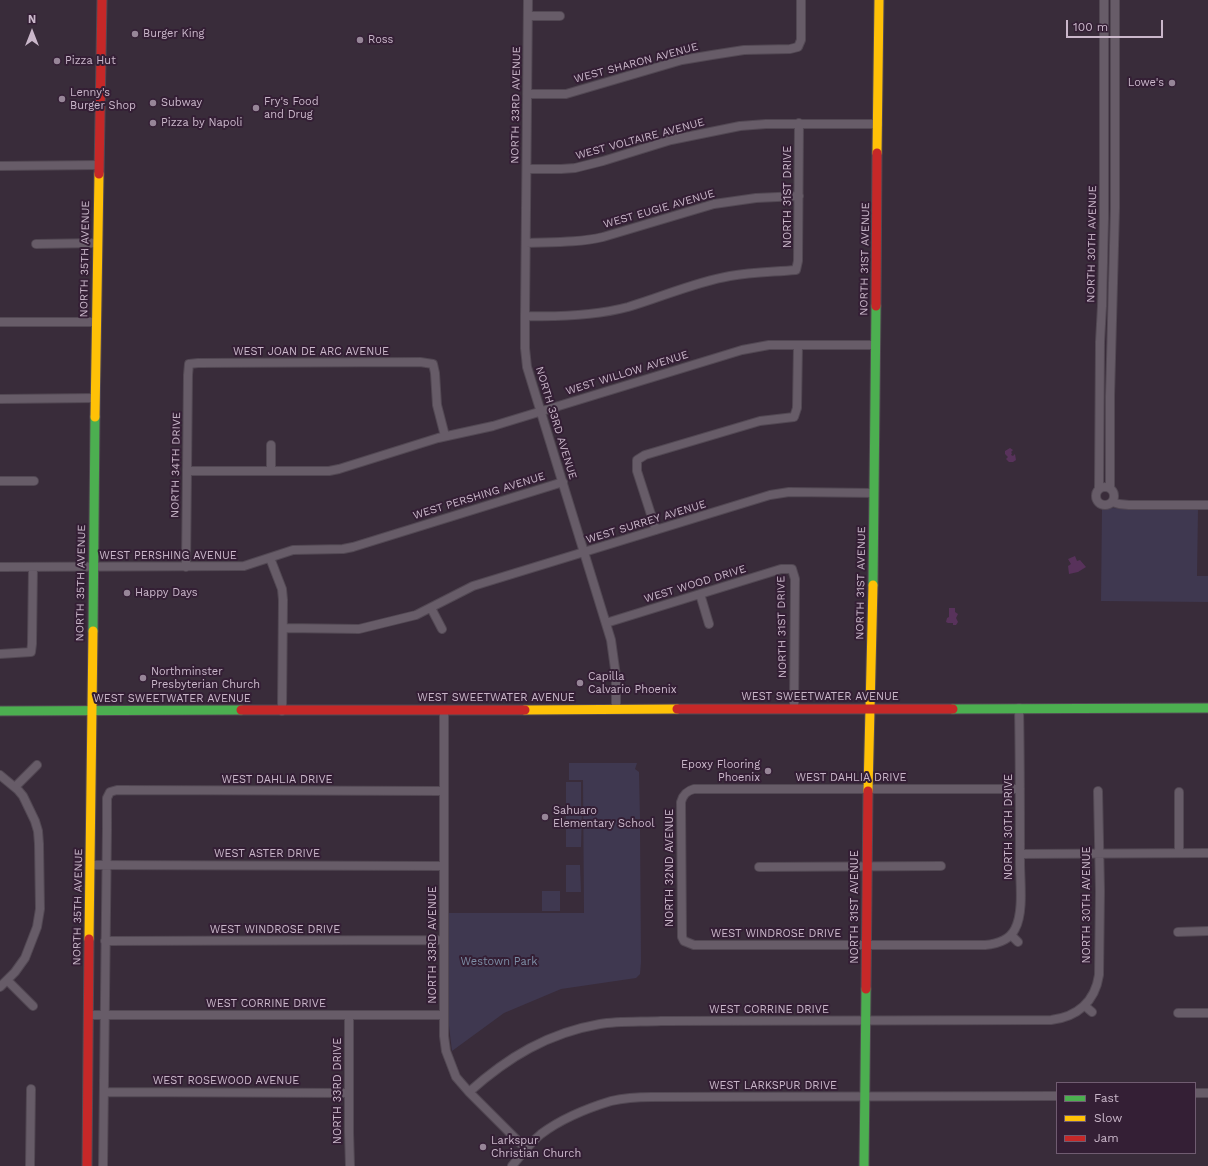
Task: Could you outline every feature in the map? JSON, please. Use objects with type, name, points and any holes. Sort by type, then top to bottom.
[{"type":"street","name":"NORTH 35TH AVENUE","points":[[87,1166],[95,398],[102,0]]},
{"type":"street","name":"NORTH 33RD AVENUE","points":[[528,0],[525,316],[525,348],[527,367],[606,623],[613,652],[616,676],[616,710]]},
{"type":"street","name":"WEST SHARON AVENUE","points":[[528,94],[566,94],[682,60],[744,50],[790,49],[798,47],[801,40],[801,0]]},
{"type":"street","name":"NORTH 31ST AVENUE","points":[[864,1166],[868,789],[873,635],[879,0]]},
{"type":"street","name":"NORTH 30TH AVENUE","points":[[1104,0],[1104,218],[1100,342],[1098,489],[1096,496],[1099,502],[1106,505],[1112,502],[1114,493],[1110,488],[1110,396],[1115,208],[1115,0]]},
{"type":"street","points":[[528,16],[560,16]]},
{"type":"street","name":"NORTH 31ST DRIVE","points":[[525,316],[573,316],[602,313],[628,307],[729,276],[775,270],[796,270],[798,261],[799,124]]},
{"type":"street","name":"WEST VOLTAIRE AVENUE","points":[[527,169],[561,170],[574,168],[603,161],[671,140],[740,126],[878,124]]},
{"type":"street","points":[[0,166],[98,165]]},
{"type":"street","name":"WEST EUGIE AVENUE","points":[[526,243],[566,243],[584,241],[714,204],[756,198],[799,196]]},
{"type":"street","points":[[36,244],[97,243]]},
{"type":"street","points":[[0,322],[96,322]]},
{"type":"street","name":"WEST WILLOW AVENUE","points":[[187,471],[329,471],[445,436],[486,428],[742,350],[769,345],[876,345]]},
{"type":"street","points":[[656,530],[637,471],[637,460],[645,455],[760,421],[794,417],[797,408],[798,345]]},
{"type":"street","name":"WEST JOAN DE ARC AVENUE","points":[[189,364],[420,362],[433,364],[437,405],[445,436]]},
{"type":"street","name":"NORTH 34TH DRIVE","points":[[186,567],[189,364]]},
{"type":"street","points":[[0,399],[95,398]]},
{"type":"street","points":[[272,445],[272,471]]},
{"type":"street","points":[[0,481],[34,481]]},
{"type":"street","name":"WEST PERSHING AVENUE","points":[[0,567],[244,566],[293,550],[338,549],[353,547],[563,482]]},
{"type":"street","points":[[1098,489],[1104,486],[1110,488]]},
{"type":"street","name":"WEST SURREY AVENUE","points":[[283,628],[359,629],[401,619],[431,608],[473,586],[779,492],[874,493]]},
{"type":"street","points":[[1112,502],[1129,505],[1208,505]]},
{"type":"street","points":[[270,558],[282,589],[282,711]]},
{"type":"street","points":[[0,654],[30,652],[32,644],[33,567]]},
{"type":"street","name":"WEST WOOD DRIVE","points":[[606,623],[781,569],[792,569]]},
{"type":"street","name":"NORTH 31ST DRIVE","points":[[792,569],[795,578],[794,709]]},
{"type":"street","points":[[700,594],[709,624]]},
{"type":"street","points":[[431,608],[442,629]]},
{"type":"street","name":"NORTH 30TH DRIVE","points":[[1011,935],[1016,927],[1020,910],[1019,708]]},
{"type":"street","name":"WEST SWEETWATER AVENUE","points":[[0,711],[1208,708]]},
{"type":"street","name":"NORTH 33RD AVENUE","points":[[444,710],[444,1036],[447,1055],[456,1077],[469,1092],[526,1148]]},
{"type":"street","points":[[15,787],[37,765]]},
{"type":"street","points":[[0,775],[15,787],[23,796],[38,831],[40,909],[37,927],[25,958],[15,972],[0,987]]},
{"type":"street","name":"WEST DAHLIA DRIVE","points":[[684,794],[694,789],[1020,788]]},
{"type":"street","name":"WEST DAHLIA DRIVE","points":[[106,865],[107,798],[110,792],[117,790],[444,791]]},
{"type":"street","name":"NORTH 30TH AVENUE","points":[[1085,1006],[1093,995],[1099,975],[1098,791]]},
{"type":"street","points":[[1179,792],[1179,853]]},
{"type":"street","name":"NORTH 32ND AVENUE","points":[[684,794],[680,802],[680,818],[681,932],[684,941]]},
{"type":"street","points":[[1020,854],[1208,853]]},
{"type":"street","name":"WEST ASTER DRIVE","points":[[90,865],[444,866]]},
{"type":"street","points":[[103,1166],[106,865]]},
{"type":"street","points":[[759,867],[867,868],[941,866]]},
{"type":"street","points":[[1178,932],[1208,931]]},
{"type":"street","points":[[1011,935],[1018,942]]},
{"type":"street","name":"WEST WINDROSE DRIVE","points":[[684,941],[694,945],[985,945],[999,942],[1011,935]]},
{"type":"street","name":"WEST WINDROSE DRIVE","points":[[105,941],[444,940]]},
{"type":"street","points":[[7,980],[33,1006]]},
{"type":"street","points":[[1085,1006],[1092,1012]]},
{"type":"street","name":"WEST CORRINE DRIVE","points":[[469,1092],[515,1055],[553,1036],[600,1024],[661,1021],[1051,1020],[1060,1019],[1085,1006]]},
{"type":"street","points":[[1178,1013],[1208,1013]]},
{"type":"street","name":"WEST CORRINE DRIVE","points":[[89,1015],[444,1015]]},
{"type":"street","name":"NORTH 33RD DRIVE","points":[[349,1015],[350,1166]]},
{"type":"street","points":[[30,1166],[31,1089]]},
{"type":"street","name":"WEST ROSEWOOD AVENUE","points":[[104,1092],[349,1093]]},
{"type":"street","points":[[1196,1093],[1208,1093]]},
{"type":"street","name":"WEST LARKSPUR DRIVE","points":[[512,1166],[526,1148],[541,1134],[583,1111],[612,1101],[631,1098],[1056,1096]]},
{"type":"green space","points":[[1102,508],[1198,509],[1197,576],[1208,576],[1208,602],[1101,601]]},
{"type":"green space","name":"Westown Park","points":[[569,763],[637,763],[635,769],[639,772],[640,819],[633,819],[633,827],[640,827],[640,974],[636,978],[561,989],[504,1013],[452,1051],[449,1026],[449,913],[584,913],[583,780],[569,780]]},
{"type":"green space","points":[[566,782],[581,782],[581,808],[566,808]]},
{"type":"green space","points":[[566,810],[582,810],[581,847],[566,847]]},
{"type":"green space","points":[[566,865],[580,865],[581,892],[566,892]]},
{"type":"green space","points":[[542,891],[560,891],[560,911],[542,911]]},
{"type":"shaded area","points":[[1010,448],[1013,450],[1011,455],[1013,456],[1015,454],[1016,460],[1013,462],[1009,462],[1006,459],[1008,457],[1005,454],[1005,451]]},
{"type":"shaded area","points":[[1075,556],[1077,561],[1080,560],[1086,567],[1078,572],[1069,574],[1068,566],[1071,564],[1068,559]]},
{"type":"shaded area","points":[[949,608],[955,608],[955,612],[958,614],[956,618],[958,622],[956,625],[946,622],[947,618],[949,617]]},
{"type":"traffic: fast","points":[[873,585],[876,306]]},
{"type":"traffic: fast","points":[[93,631],[95,417]]},
{"type":"traffic: fast","points":[[953,709],[1208,708]]},
{"type":"traffic: fast","points":[[0,711],[241,710]]},
{"type":"traffic: fast","points":[[864,1166],[866,989]]},
{"type":"traffic: slow","points":[[877,153],[879,0]]},
{"type":"traffic: slow","points":[[95,417],[99,174]]},
{"type":"traffic: slow","points":[[868,791],[873,585]]},
{"type":"traffic: slow","points":[[89,939],[93,631]]},
{"type":"traffic: slow","points":[[525,710],[677,709]]},
{"type":"traffic: jam","points":[[99,174],[102,0]]},
{"type":"traffic: jam","points":[[876,306],[877,153]]},
{"type":"traffic: jam","points":[[677,709],[953,709]]},
{"type":"traffic: jam","points":[[241,710],[525,710]]},
{"type":"traffic: jam","points":[[866,989],[868,791]]},
{"type":"traffic: jam","points":[[87,1166],[89,939]]},
{"type":"place","name":"Burger King","points":[[135,34]]},
{"type":"place","name":"Ross","points":[[360,40]]},
{"type":"place","name":"Pizza Hut","points":[[57,61]]},
{"type":"place","name":"Lowe's","points":[[1172,83]]},
{"type":"place","name":"Lenny's Burger Shop","points":[[62,99]]},
{"type":"place","name":"Subway","points":[[153,103]]},
{"type":"place","name":"Fry's Food and Drug","points":[[256,108]]},
{"type":"place","name":"Pizza by Napoli","points":[[153,123]]},
{"type":"place","name":"Happy Days","points":[[127,593]]},
{"type":"place","name":"Northminster Presbyterian Church","points":[[143,678]]},
{"type":"place","name":"Capilla Calvario Phoenix","points":[[580,683]]},
{"type":"place","name":"Epoxy Flooring Phoenix","points":[[768,771]]},
{"type":"place","name":"Sahuaro Elementary School","points":[[545,817]]},
{"type":"place","name":"Larkspur Christian Church","points":[[483,1147]]}]
